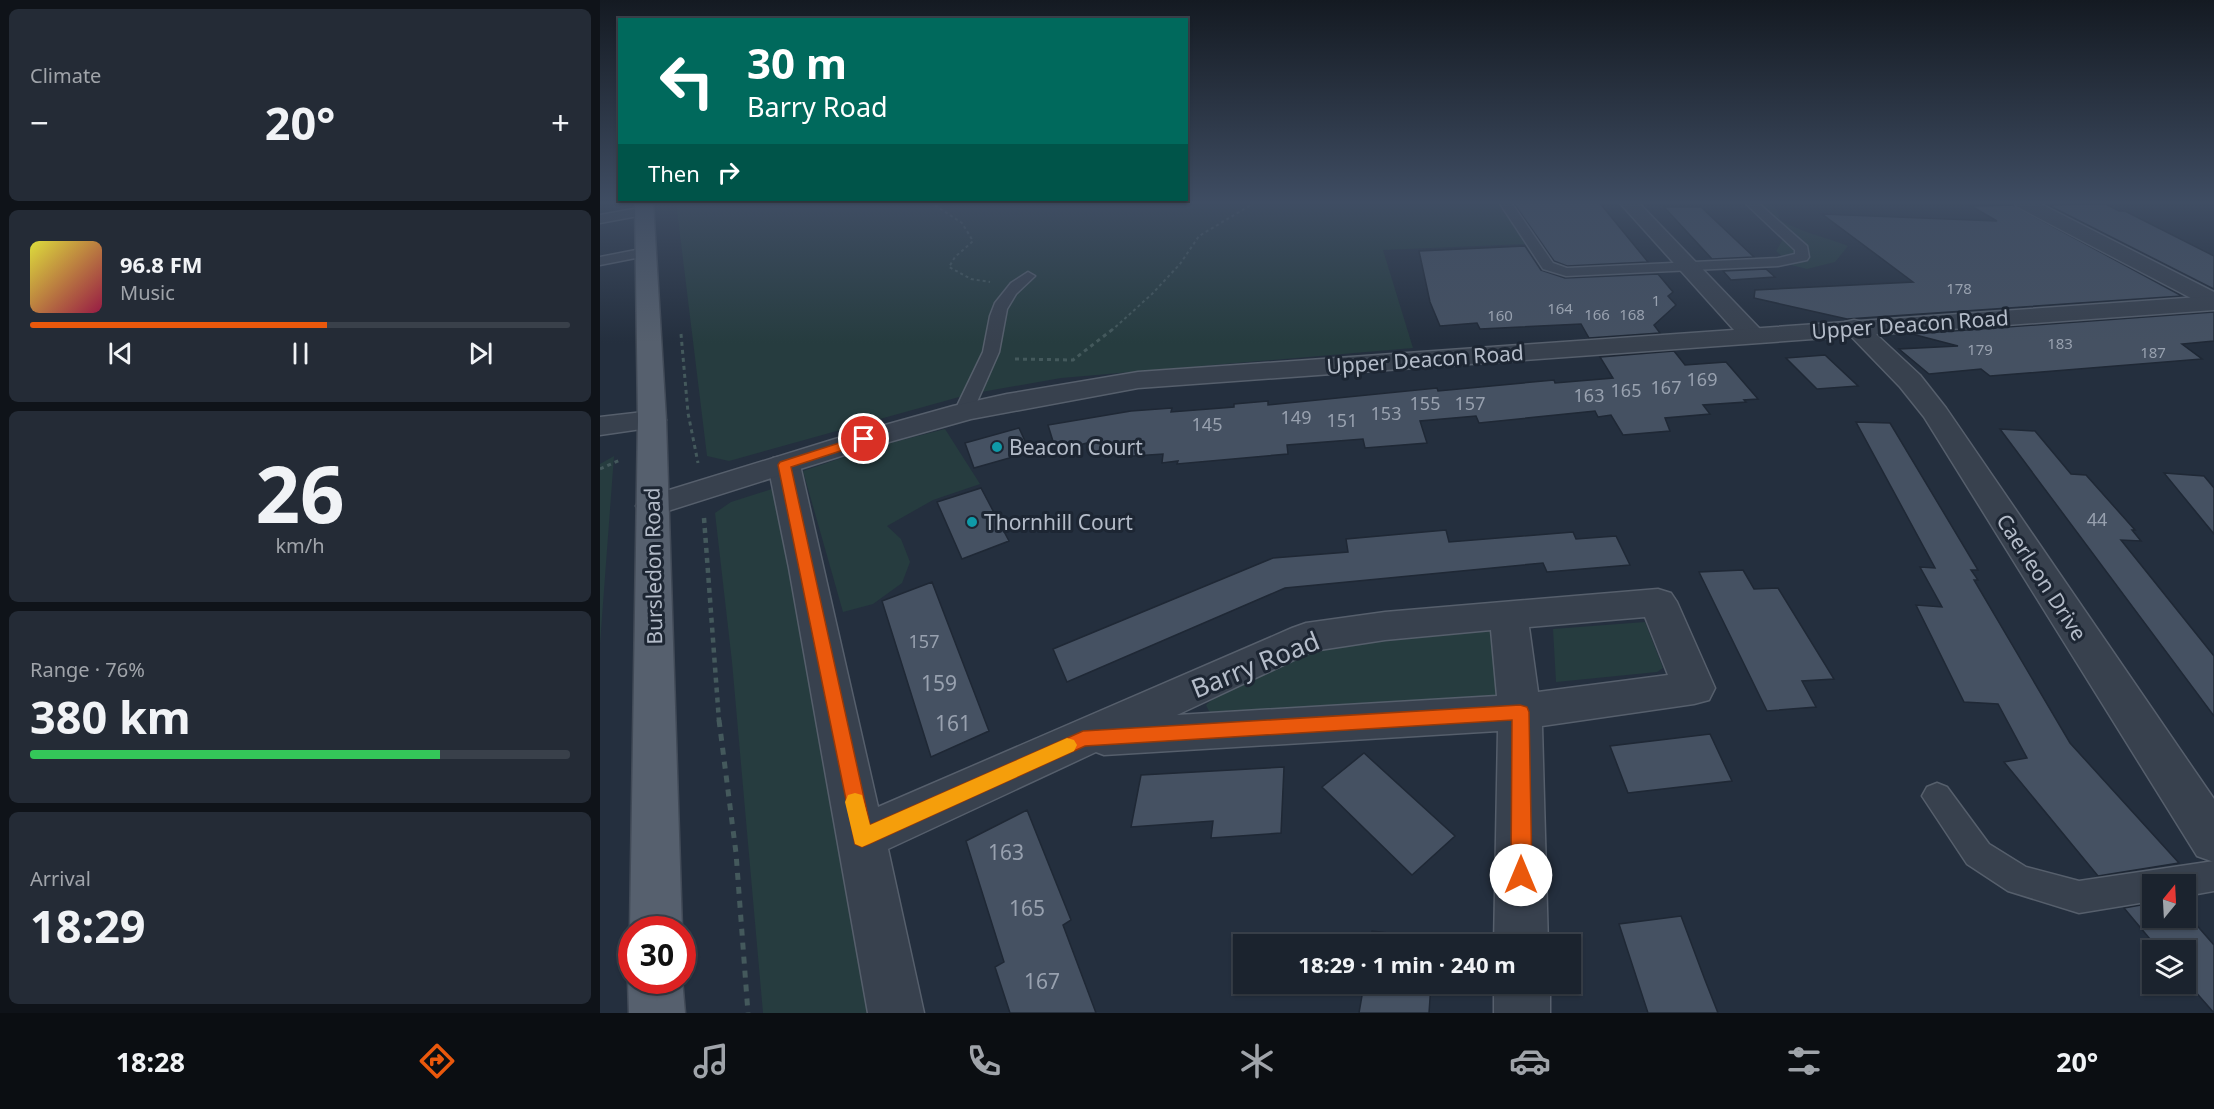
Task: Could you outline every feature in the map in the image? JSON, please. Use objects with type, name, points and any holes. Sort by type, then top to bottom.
[{"type":"main road","name":"Bursledon Road","points":[[646,252],[652,420],[656,916]]},
{"type":"main road","points":[[656,994],[657,1013]]},
{"type":"street","points":[[1672,249],[1752,334]]},
{"type":"street","points":[[2113,249],[2214,302]]},
{"type":"street","name":"Upper Deacon Road","points":[[652,506],[884,433],[964,411],[1051,393],[1138,380],[2214,302]]},
{"type":"street","name":"Caerleon Drive","points":[[1854,327],[1910,381],[1936,414],[2214,840]]},
{"type":"street","points":[[600,426],[652,420]]},
{"type":"street","points":[[784,465],[862,837],[896,1013]]},
{"type":"street","name":"Barry Road","points":[[862,837],[1306,638],[1385,626],[1658,602],[1694,688],[1520,712],[1083,738]]},
{"type":"street","points":[[1508,615],[1520,712],[1521,934]]},
{"type":"street","points":[[1522,994],[1522,1013]]},
{"type":"lane","points":[[1537,249],[1548,266],[1556,270],[1580,273],[1779,262],[1802,257],[1802,249]]},
{"type":"lane","points":[[600,261],[646,252]]},
{"type":"lane","points":[[964,411],[992,350],[996,318],[1004,298],[1014,286],[1028,276]]},
{"type":"lane","points":[[1937,796],[1978,854],[2019,880],[2079,897],[2142,887]]},
{"type":"lane","points":[[2196,879],[2214,876]]},
{"type":"path","points":[[964,249],[949,267],[971,279],[1014,286]]},
{"type":"path","points":[[987,359],[1072,360],[1116,327],[1152,294],[1191,249]]},
{"type":"path","points":[[687,388],[688,413],[698,461]]},
{"type":"path","points":[[704,516],[722,755],[736,853],[747,1013]]},
{"type":"green space","points":[[682,249],[1401,249],[1383,250],[1413,348],[1061,378],[970,394],[729,461],[707,456]]},
{"type":"green space","points":[[1845,249],[1835,262],[1807,269],[1791,265],[1776,251]]},
{"type":"green space","points":[[945,429],[980,484],[933,500],[887,526],[901,539],[910,562],[902,583],[873,604],[843,612],[803,471],[871,448]]},
{"type":"green space","points":[[614,456],[600,644],[600,464]]},
{"type":"green space","points":[[775,488],[872,1013],[763,1013],[732,662],[715,513],[731,502]]},
{"type":"green space","points":[[1645,622],[1663,668],[1657,672],[1556,682],[1553,629]]},
{"type":"green space","points":[[1493,628],[1499,700],[1217,716],[1209,711],[1206,705],[1219,693],[1299,656],[1346,643]]},
{"type":"building","points":[[1527,249],[1541,270],[1565,278],[1658,274],[1673,292],[1668,296],[1676,305],[1654,325],[1660,333],[1589,338],[1581,324],[1480,329],[1477,323],[1440,326],[1430,302],[1419,251]]},
{"type":"building","points":[[1546,249],[1638,249],[1648,262],[1567,266],[1554,261]]},
{"type":"building","points":[[1703,249],[1746,249],[1754,257],[1712,259]]},
{"type":"building","points":[[1869,249],[2095,249],[2182,296],[1847,319],[1754,298],[1755,290],[1913,282]]},
{"type":"building","points":[[2135,249],[2201,249],[2214,256],[2214,289]]},
{"type":"building","points":[[1766,269],[1775,277],[1731,280],[1723,271]]},
{"type":"building","points":[[2214,312],[2214,341],[2182,344],[2202,359],[1990,376],[1981,369],[1929,374],[1899,349],[1958,346],[1912,334]]},
{"type":"building","points":[[1674,351],[1685,365],[1726,362],[1758,399],[1703,405],[1710,414],[1665,418],[1670,431],[1623,435],[1611,415],[1598,417],[1595,411],[1479,423],[1476,416],[1420,421],[1427,443],[1365,448],[1363,439],[1287,445],[1288,454],[1177,464],[1178,461],[1162,463],[1163,454],[1118,457],[1120,449],[1092,454],[1092,446],[1087,447],[1087,443],[1056,451],[1048,425],[1131,411],[1172,408],[1171,412],[1234,407],[1234,404],[1268,401],[1268,405],[1437,388],[1438,391],[1554,380],[1555,383],[1613,378],[1600,357]]},
{"type":"building","points":[[1825,355],[1858,386],[1817,389],[1786,358]]},
{"type":"building","points":[[1856,422],[1890,423],[1978,570],[1971,570],[1978,580],[1974,580],[2070,743],[2179,863],[2098,876],[2004,762],[2027,758],[1998,704],[1964,702],[1916,605],[1942,607],[1920,567],[1935,568]]},
{"type":"building","name":"Beacon Court","points":[[1019,428],[1030,452],[974,468],[965,443]]},
{"type":"building","points":[[2000,429],[2035,431],[2071,474],[2086,475],[2135,530],[2132,530],[2141,541],[2121,540],[2214,656],[2214,716]]},
{"type":"building","points":[[2164,473],[2204,476],[2214,488],[2214,534]]},
{"type":"building","name":"Thornhill Court","points":[[981,488],[1009,541],[962,559],[937,502]]},
{"type":"building","points":[[1446,530],[1449,542],[1573,532],[1576,539],[1616,536],[1630,565],[1547,572],[1543,563],[1285,588],[1067,682],[1053,649],[1273,558],[1348,552],[1346,539]]},
{"type":"building","points":[[1743,570],[1754,589],[1778,588],[1834,679],[1802,681],[1816,707],[1767,711],[1699,572]]},
{"type":"building","points":[[932,582],[989,731],[931,757],[882,601]]},
{"type":"building","points":[[1710,734],[1732,781],[1628,793],[1610,746]]},
{"type":"building","points":[[1364,753],[1455,836],[1412,875],[1322,787]]},
{"type":"building","points":[[1284,767],[1281,833],[1211,838],[1213,821],[1131,827],[1141,775]]},
{"type":"building","points":[[1027,810],[1071,920],[1063,925],[1096,1013],[1010,1013],[995,967],[1004,962],[966,841]]},
{"type":"building","points":[[2142,905],[2142,928],[2196,928],[2196,924],[2214,945],[2214,1013],[2196,992],[2196,940],[2151,940],[2124,908]]},
{"type":"building","points":[[1681,916],[1718,1013],[1648,1013],[1619,924]]},
{"type":"building","points":[[1372,931],[1396,934],[1371,934]]},
{"type":"building","points":[[1362,994],[1430,994],[1429,1013],[1359,1013]]},
{"type":"slow traffic","points":[[855,802],[862,837],[1067,745]]},
{"type":"place","name":"Beacon Court","points":[[997,447]]},
{"type":"place","name":"Thornhill Court","points":[[972,522]]},
{"type":"route","points":[[864,439],[784,465],[862,837],[1083,738],[1520,712],[1521,875]]}]
